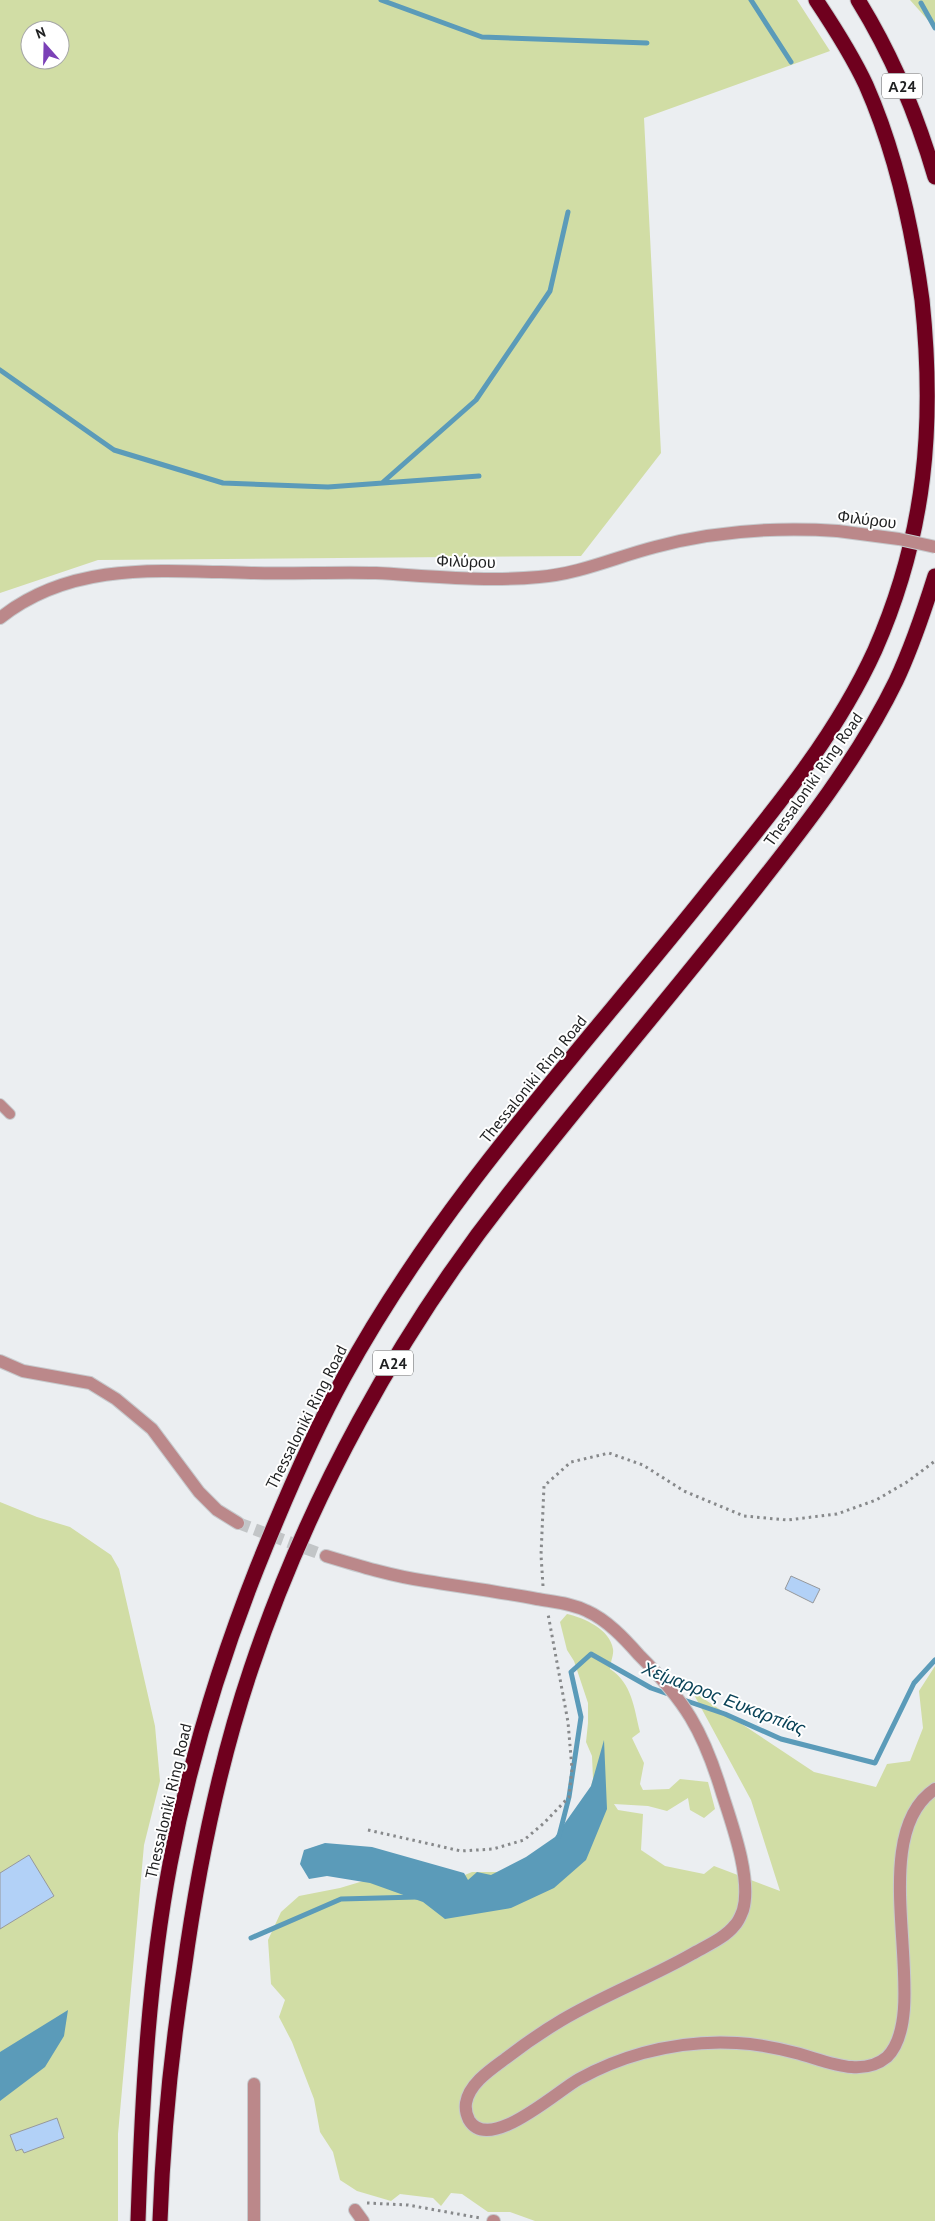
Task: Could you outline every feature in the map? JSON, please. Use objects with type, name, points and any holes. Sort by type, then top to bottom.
[{"type":"highway","name":"Thessaloniki Ring Road","points":[[138,2218],[144,2101],[155,1968],[163,1906],[180,1818],[196,1747],[239,1612],[295,1474],[348,1370],[392,1297],[440,1224],[536,1101],[688,917],[819,750],[852,695],[869,661],[904,574],[916,530],[930,435],[929,367],[918,268],[898,176],[877,114],[865,83],[844,43],[816,0]]},
{"type":"highway","name":"Α24","points":[[858,0],[902,86],[922,135],[935,177]]},
{"type":"highway","name":"Thessaloniki Ring Road","points":[[160,2221],[165,2134],[180,1995],[196,1893],[215,1796],[252,1667],[278,1593],[316,1508],[350,1440],[404,1345],[452,1270],[508,1195],[780,858],[843,771],[872,725],[897,679],[916,634],[935,576]]},
{"type":"street","name":"Φιλύρου","points":[[0,618],[24,601],[57,585],[109,574],[160,571],[374,573],[468,578],[540,577],[591,566],[655,547],[708,536],[775,530],[838,531],[899,539],[935,547]]},
{"type":"street","points":[[0,1361],[23,1371],[90,1383],[116,1399],[152,1429],[211,1504],[238,1523]]},
{"type":"street","points":[[326,1556],[380,1572],[582,1608],[596,1615],[620,1634],[642,1657],[673,1691],[693,1718],[707,1746],[726,1807],[746,1884],[744,1903],[738,1920],[725,1935],[673,1965],[562,2020],[494,2066],[473,2087],[466,2105],[469,2119],[478,2129],[489,2131],[505,2126],[585,2076],[632,2056],[669,2047],[695,2044],[739,2043],[783,2050],[843,2066],[855,2067],[868,2066],[886,2058],[896,2048],[906,2024],[907,1990],[902,1887],[906,1834],[911,1817],[918,1804],[935,1789]]},
{"type":"street","points":[[254,2084],[254,2221]]},
{"type":"street","points":[[355,2216],[363,2221]]},
{"type":"lane","points":[[0,1104],[10,1114]]},
{"type":"path","points":[[368,1830],[461,1851],[493,1849],[524,1840],[544,1823],[569,1797],[572,1770],[568,1722],[545,1601],[541,1555],[544,1486],[571,1462],[608,1453],[643,1465],[684,1492],[744,1516],[787,1520],[837,1514],[876,1500],[908,1482],[935,1462]]},
{"type":"path","points":[[355,2216],[361,2204],[379,2202],[408,2205],[493,2221]]},
{"type":"green space","points":[[0,0],[797,0],[830,51],[644,118],[661,453],[581,556],[98,560],[0,593]]},
{"type":"green space","points":[[910,0],[935,0],[935,28]]},
{"type":"green space","points":[[0,1502],[37,1517],[70,1527],[111,1555],[119,1569],[155,1726],[160,1781],[144,1845],[118,2134],[118,2221],[0,2221]]},
{"type":"green space","points":[[567,1614],[581,1618],[602,1630],[611,1642],[613,1651],[610,1669],[623,1681],[628,1689],[640,1732],[632,1738],[644,1763],[640,1784],[643,1790],[669,1789],[680,1779],[708,1782],[715,1809],[704,1818],[690,1810],[688,1798],[667,1811],[648,1806],[614,1804],[618,1810],[643,1814],[641,1850],[665,1866],[704,1874],[714,1866],[780,1891],[751,1800],[692,1691],[814,1772],[876,1787],[887,1764],[910,1761],[923,1728],[919,1691],[935,1666],[935,2221],[535,2221],[510,2212],[488,2212],[462,2194],[451,2193],[441,2206],[433,2198],[400,2194],[391,2201],[357,2191],[340,2180],[333,2152],[320,2132],[314,2099],[292,2042],[279,2017],[285,2000],[271,1984],[268,1940],[281,1912],[299,1896],[340,1888],[413,1866],[460,1877],[472,1872],[502,1872],[548,1865],[587,1801],[593,1779],[592,1756],[586,1742],[588,1703],[574,1661],[567,1650],[560,1622]]},
{"type":"water","points":[[604,1740],[607,1809],[586,1860],[554,1888],[511,1908],[445,1919],[423,1902],[370,1883],[327,1876],[309,1879],[300,1864],[304,1850],[325,1843],[372,1847],[464,1873],[468,1880],[477,1872],[491,1875],[526,1857],[555,1837],[591,1786]]},
{"type":"water","points":[[68,2010],[64,2036],[45,2067],[0,2101],[0,2052]]},
{"type":"building","points":[[791,1576],[820,1589],[813,1603],[785,1589]]},
{"type":"building","points":[[29,1855],[54,1896],[0,1929],[0,1873]]},
{"type":"building","points":[[57,2118],[64,2138],[24,2153],[22,2149],[16,2151],[10,2135]]},
{"type":"waterway","points":[[381,0],[482,37],[647,43]]},
{"type":"waterway","points":[[751,0],[791,62]]},
{"type":"waterway","points":[[921,3],[935,28]]},
{"type":"waterway","points":[[382,483],[476,400],[550,291],[568,212]]},
{"type":"waterway","points":[[0,370],[114,450],[223,483],[328,487],[479,476]]},
{"type":"waterway","name":"Χείμαρρος Ευκαρπίας","points":[[559,1836],[569,1797],[581,1717],[571,1672],[591,1654],[651,1688],[671,1695]]},
{"type":"waterway","name":"Χείμαρρος Ευκαρπίας","points":[[681,1699],[725,1714],[781,1739],[875,1763],[914,1683],[935,1660]]},
{"type":"waterway","name":"Χείμαρρος Ευκαρπίας","points":[[251,1938],[341,1899],[417,1897]]},
{"type":"tunnel","points":[[238,1523],[326,1556]]}]
